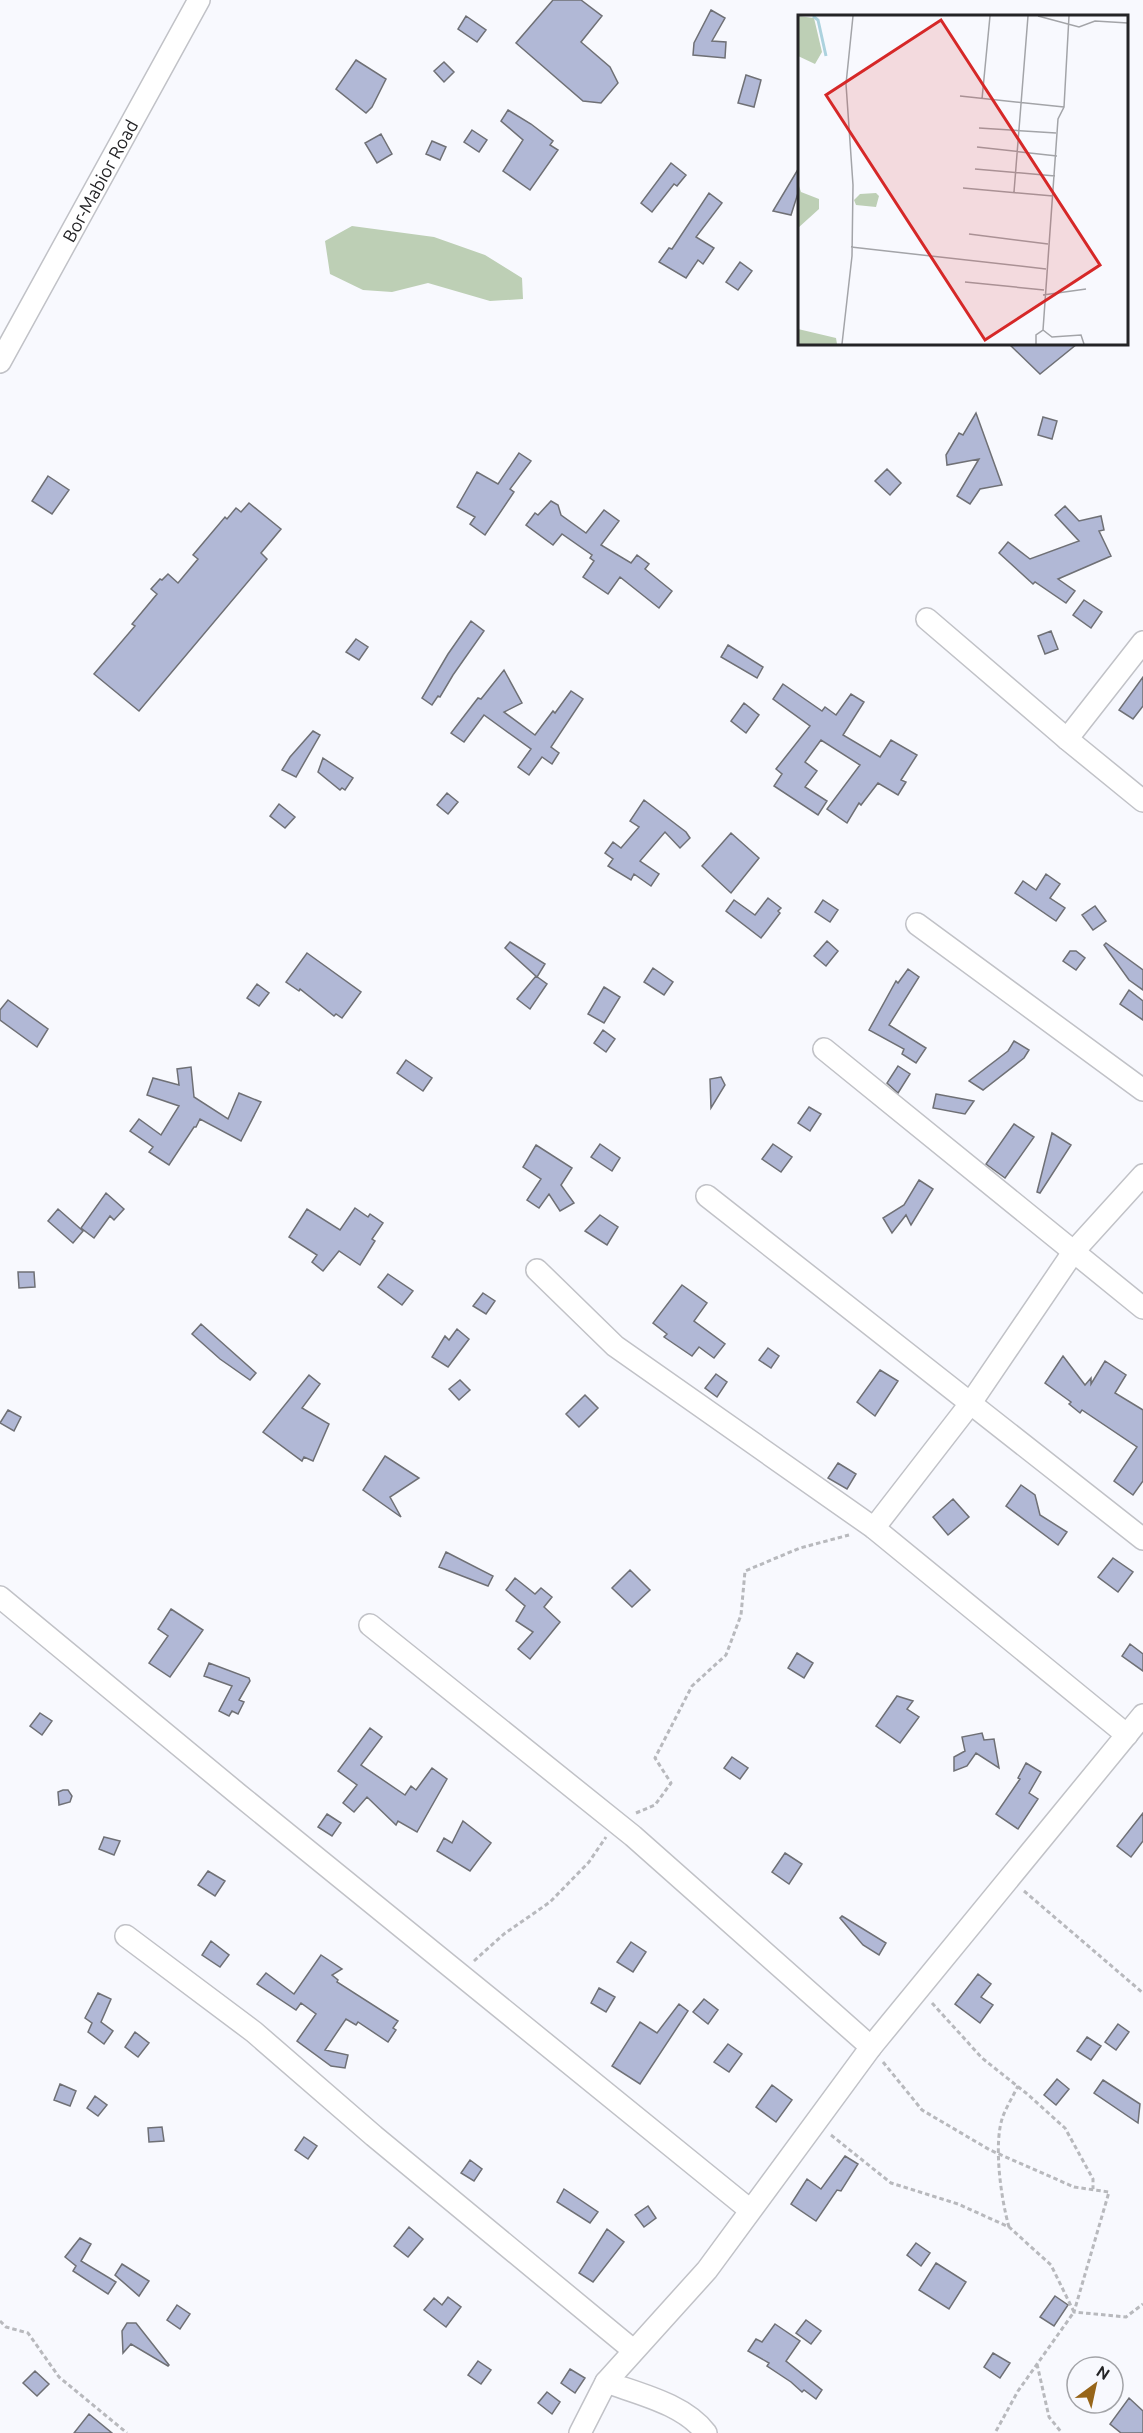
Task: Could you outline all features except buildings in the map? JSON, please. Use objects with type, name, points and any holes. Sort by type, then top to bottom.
[{"type":"street","name":"Bor-Mabior Road","points":[[0,362],[199,0]]},
{"type":"street","points":[[927,619],[1143,801]]},
{"type":"street","points":[[1067,739],[1143,642]]},
{"type":"street","points":[[917,924],[1143,1090]]},
{"type":"street","points":[[824,1049],[1143,1308]]},
{"type":"street","points":[[874,1528],[970,1404],[1074,1251],[1143,1175]]},
{"type":"street","points":[[707,1196],[1143,1539]]},
{"type":"street","points":[[537,1270],[615,1346],[874,1528],[1127,1735]]},
{"type":"street","points":[[0,1597],[238,1794],[750,2210]]},
{"type":"street","points":[[370,1625],[617,1822],[871,2047]]},
{"type":"street","points":[[580,2433],[606,2382],[707,2270],[871,2047],[1143,1715]]},
{"type":"street","points":[[126,1936],[254,2032],[374,2136],[633,2350]]},
{"type":"street","points":[[606,2382],[660,2401],[681,2413],[706,2433]]},
{"type":"path","points":[[461,1973],[504,1934],[550,1902],[589,1862],[617,1822],[655,1805],[671,1783],[655,1758],[692,1686],[726,1655],[741,1615],[745,1571],[800,1548],[874,1528]]},
{"type":"path","points":[[1009,1878],[1143,1993]]},
{"type":"path","points":[[919,1988],[982,2058],[1018,2086],[1065,2128],[1093,2179],[1094,2190]]},
{"type":"path","points":[[871,2047],[922,2110],[999,2155],[1074,2187],[1109,2192],[1074,2312],[1018,2391],[995,2433]]},
{"type":"path","points":[[1009,2227],[1001,2200],[999,2155],[1002,2117],[1018,2086]]},
{"type":"path","points":[[815,2122],[891,2183],[958,2204],[1009,2227],[1051,2265],[1074,2312]]},
{"type":"path","points":[[1074,2312],[1126,2317],[1143,2304]]},
{"type":"path","points":[[0,2321],[6,2327],[28,2333],[59,2377],[128,2433]]},
{"type":"path","points":[[1037,2364],[1049,2416],[1062,2433]]},
{"type":"green space","points":[[352,226],[434,237],[485,255],[522,278],[523,299],[490,301],[428,283],[392,292],[363,290],[330,274],[325,241]]}]
